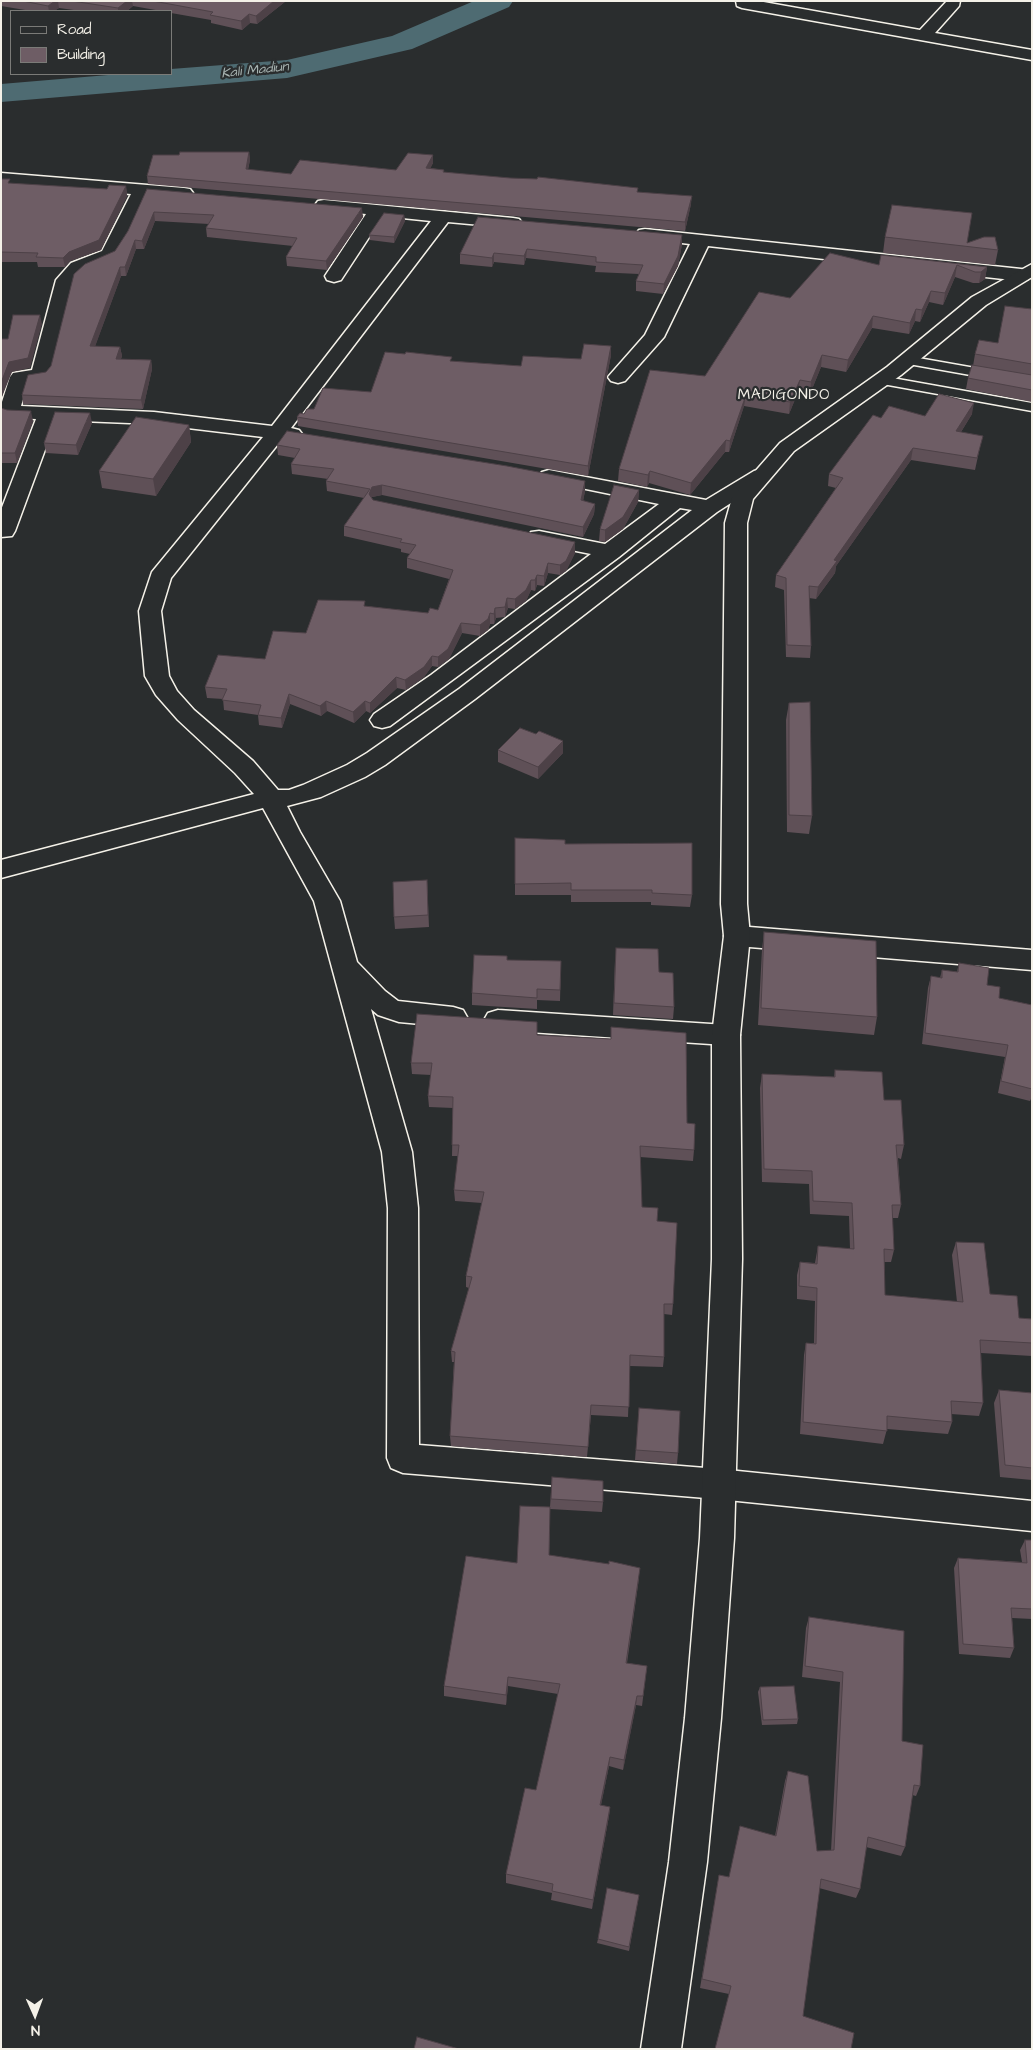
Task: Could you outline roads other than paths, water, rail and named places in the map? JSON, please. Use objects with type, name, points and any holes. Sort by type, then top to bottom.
[{"type":"street","points":[[742,3],[834,12],[924,35],[1032,55]]},
{"type":"street","points":[[924,35],[954,3]]},
{"type":"street","points":[[1,178],[200,195]]},
{"type":"street","points":[[141,190],[109,255],[78,267],[65,280],[41,375],[20,377],[5,412],[164,419],[307,436]]},
{"type":"street","points":[[309,204],[529,224]]},
{"type":"street","points":[[334,276],[378,210]]},
{"type":"street","points":[[443,217],[278,432],[160,577],[156,585],[150,612],[157,676],[168,695],[186,715],[244,767],[271,798],[287,832],[326,901],[397,1152],[403,1208],[403,1458],[718,1484],[1032,1516]]},
{"type":"street","points":[[625,232],[702,238],[1026,272]]},
{"type":"street","points":[[618,377],[654,337],[702,238]]},
{"type":"street","points":[[661,2049],[688,1862],[702,1727],[717,1538],[727,1259],[726,1035],[737,936],[734,904],[736,522],[743,498],[761,475],[788,447],[881,380],[979,301],[1026,272]]},
{"type":"street","points":[[4,531],[48,413]]},
{"type":"street","points":[[526,472],[709,507]]},
{"type":"street","points":[[1,869],[271,798],[290,798],[312,791],[376,759],[467,694],[709,507],[761,475]]},
{"type":"street","points":[[382,720],[611,552],[677,500]]},
{"type":"street","points":[[515,532],[611,552]]},
{"type":"street","points":[[737,936],[1032,960]]},
{"type":"street","points":[[344,963],[375,998],[388,1008],[399,1012],[726,1035]]},
{"type":"lane","points":[[907,360],[1032,382]]},
{"type":"lane","points":[[881,380],[1032,407]]},
{"type":"waterway","name":"Kali Madiun","points":[[1,93],[287,69],[401,43],[499,1]]},
{"type":"district","name":"MADIGONDO","points":[[784,396]]}]
